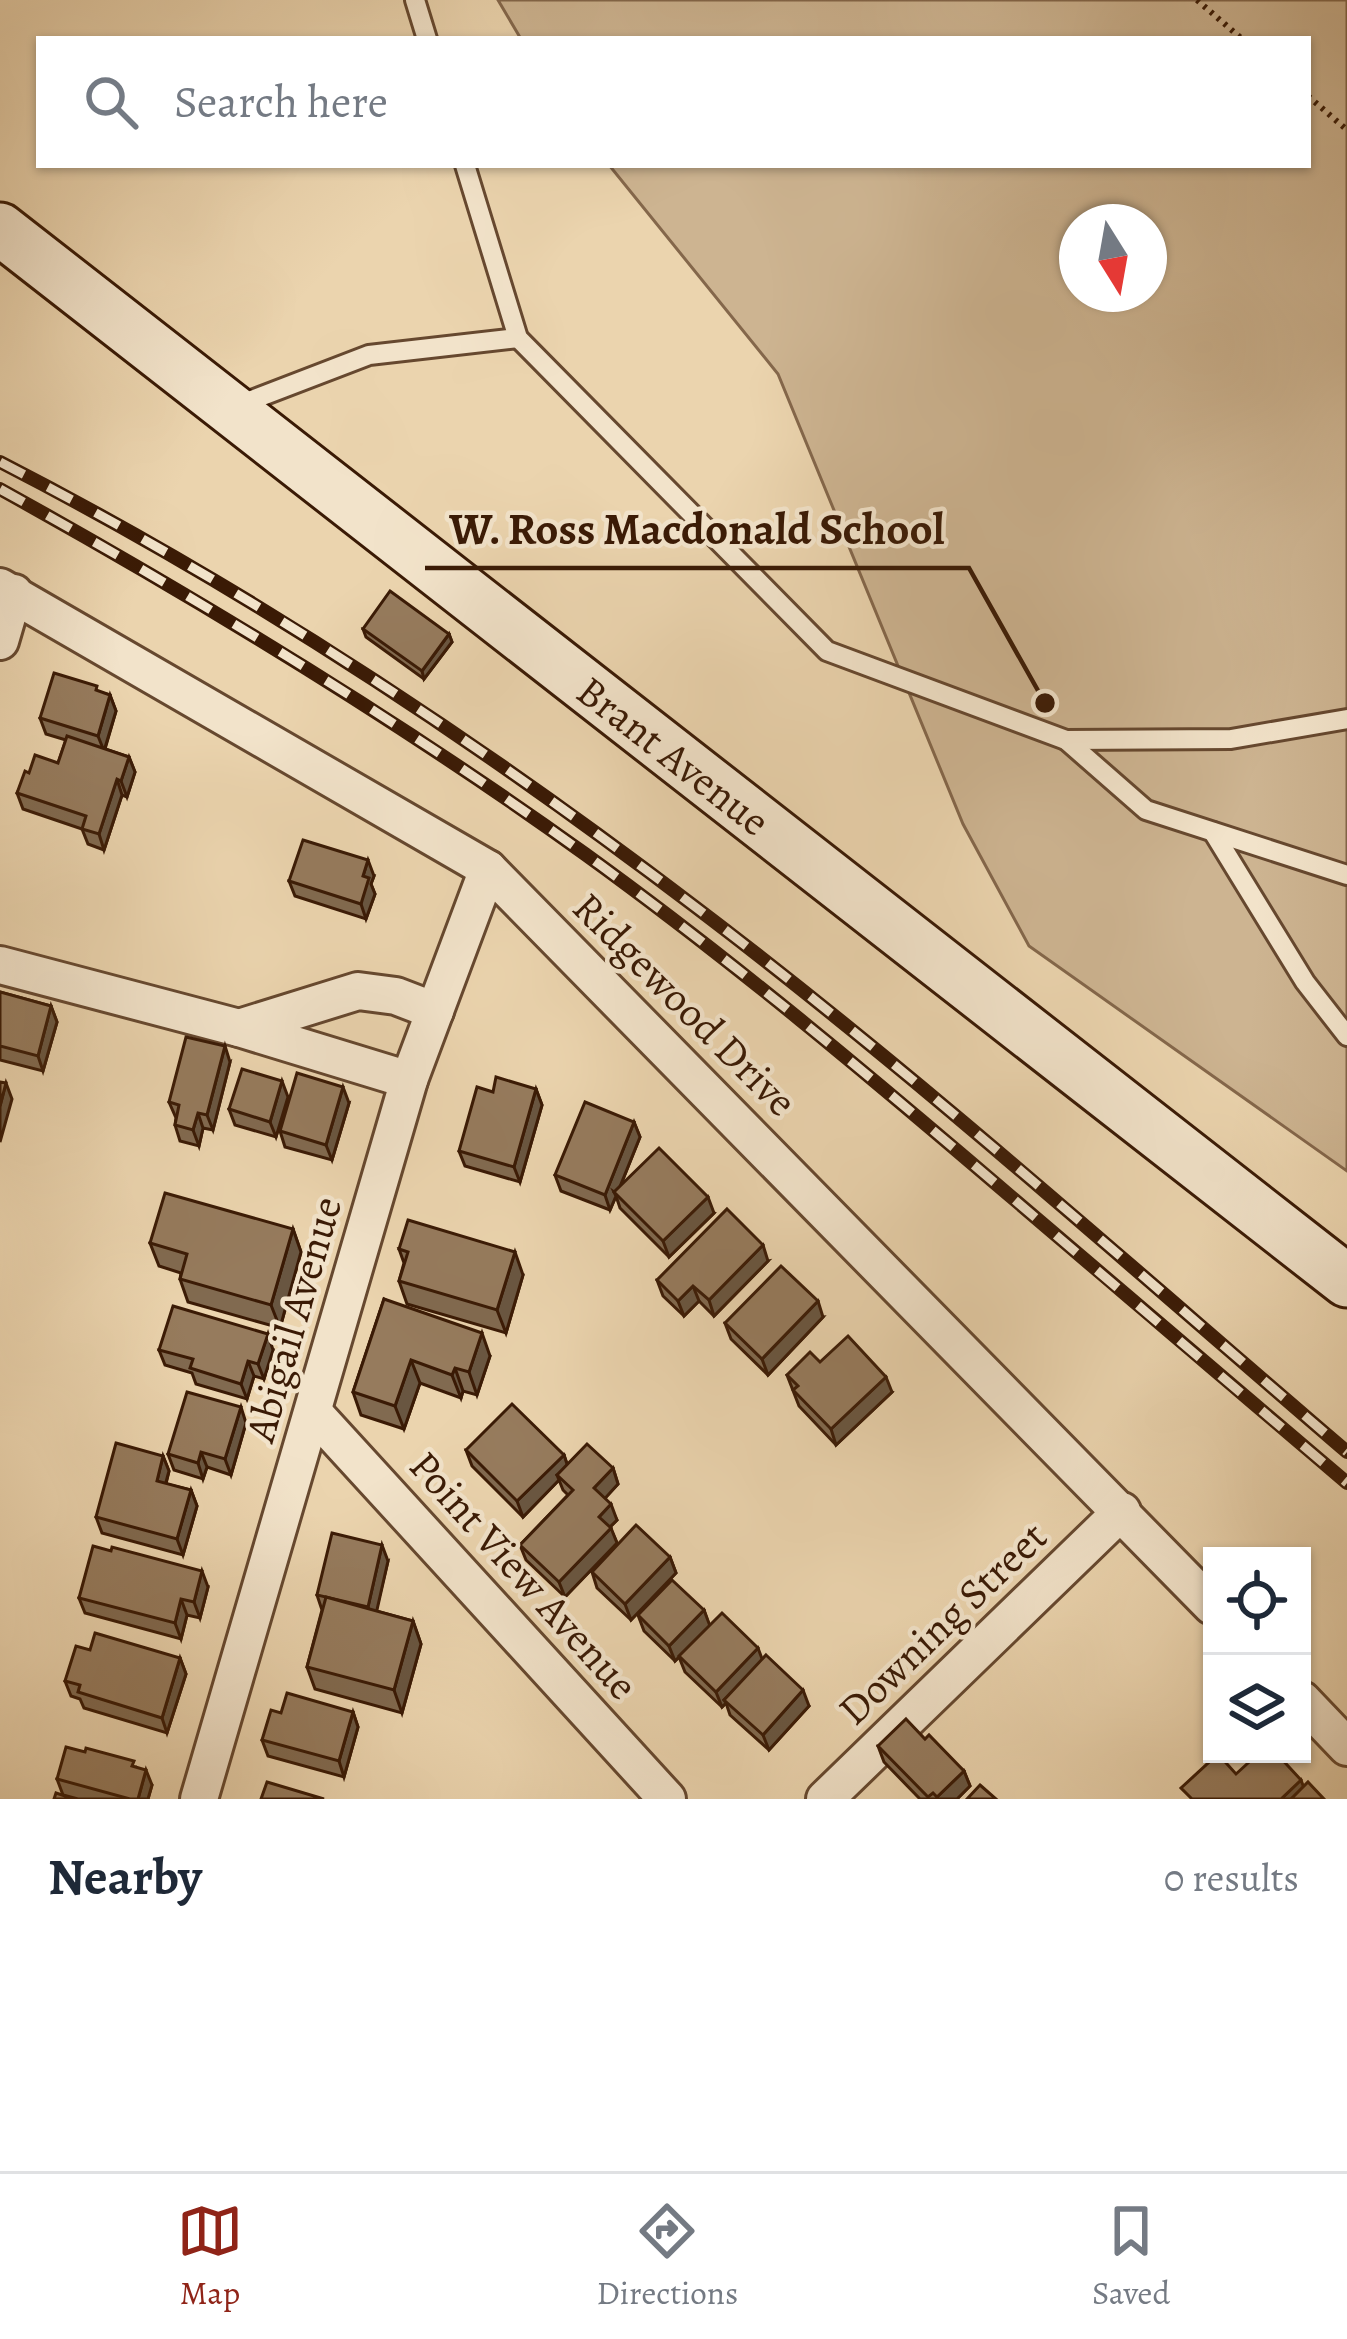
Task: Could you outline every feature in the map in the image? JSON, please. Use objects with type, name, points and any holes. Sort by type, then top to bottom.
[{"type":"main road","name":"Brant Avenue","points":[[0,229],[1347,1281]]},
{"type":"street","points":[[0,641],[7,590]]},
{"type":"street","name":"Ridgewood Drive","points":[[7,590],[488,869],[1203,1596]]},
{"type":"street","name":"Abigail Avenue","points":[[199,1799],[409,1080],[488,869]]},
{"type":"street","points":[[0,964],[239,1028],[409,1080]]},
{"type":"street","points":[[239,1028],[358,991],[397,996],[435,1010]]},
{"type":"street","name":"Point View Avenue","points":[[313,1412],[668,1799]]},
{"type":"street","name":"Downing Street","points":[[824,1799],[1122,1511]]},
{"type":"street","points":[[1311,1710],[1347,1748]]},
{"type":"lane","points":[[415,0],[426,36]]},
{"type":"lane","points":[[466,168],[518,338],[826,651],[1066,740],[1231,740],[1347,719]]},
{"type":"lane","points":[[230,408],[369,355],[518,338]]},
{"type":"lane","points":[[1066,740],[1146,810],[1347,875]]},
{"type":"lane","points":[[1213,832],[1305,982],[1347,1036]]},
{"type":"path","points":[[1197,0],[1239,36]]},
{"type":"path","points":[[1311,99],[1347,130]]},
{"type":"shaded area","points":[[498,0],[1347,0],[1347,1171],[1029,946],[963,824],[778,374],[611,168],[1311,168],[1311,36],[519,36]]},
{"type":"building","points":[[390,591],[449,634],[422,671],[363,629]]},
{"type":"building","points":[[54,673],[97,686],[96,690],[110,695],[98,736],[40,718]]},
{"type":"building","points":[[67,736],[129,757],[99,834],[82,829],[86,816],[17,793],[35,755],[58,763]]},
{"type":"building","points":[[303,840],[368,860],[363,876],[369,878],[361,904],[289,881]]},
{"type":"building","points":[[0,992],[51,1006],[38,1056],[0,1046]]},
{"type":"building","points":[[186,1037],[225,1046],[207,1115],[198,1113],[193,1130],[175,1125],[179,1105],[169,1102]]},
{"type":"building","points":[[242,1069],[282,1081],[270,1122],[229,1109]]},
{"type":"building","points":[[297,1073],[343,1087],[326,1145],[280,1131]]},
{"type":"building","points":[[496,1077],[536,1089],[514,1167],[459,1151],[477,1087],[493,1092]]},
{"type":"building","points":[[585,1102],[634,1122],[605,1195],[555,1175]]},
{"type":"building","points":[[659,1148],[708,1197],[663,1241],[614,1192]]},
{"type":"building","points":[[165,1193],[293,1229],[271,1305],[180,1279],[187,1254],[150,1243]]},
{"type":"building","points":[[727,1209],[763,1245],[709,1300],[693,1286],[678,1301],[657,1280]]},
{"type":"building","points":[[408,1220],[515,1252],[497,1310],[399,1281],[408,1252],[399,1249]]},
{"type":"building","points":[[781,1266],[818,1301],[762,1359],[725,1323]]},
{"type":"building","points":[[384,1299],[482,1333],[469,1372],[455,1368],[452,1375],[411,1360],[395,1406],[353,1392]]},
{"type":"building","points":[[173,1306],[268,1334],[258,1364],[248,1361],[241,1384],[190,1368],[193,1359],[159,1350]]},
{"type":"building","points":[[848,1336],[886,1377],[831,1429],[793,1390],[798,1386],[787,1375],[810,1352],[820,1362]]},
{"type":"building","points":[[187,1392],[241,1407],[225,1459],[201,1452],[198,1463],[168,1454]]},
{"type":"building","points":[[512,1404],[564,1455],[517,1501],[466,1450]]},
{"type":"building","points":[[116,1443],[163,1456],[157,1481],[191,1490],[177,1539],[96,1517]]},
{"type":"building","points":[[587,1444],[613,1468],[594,1488],[611,1504],[599,1517],[611,1528],[559,1582],[520,1545],[573,1490],[557,1475]]},
{"type":"building","points":[[636,1525],[670,1557],[625,1604],[592,1572]]},
{"type":"building","points":[[332,1533],[382,1545],[368,1607],[317,1595]]},
{"type":"building","points":[[93,1546],[202,1571],[194,1602],[181,1599],[175,1623],[79,1598]]},
{"type":"building","points":[[672,1580],[704,1610],[669,1646],[638,1615]]},
{"type":"building","points":[[326,1597],[413,1621],[394,1690],[307,1667]]},
{"type":"building","points":[[722,1613],[758,1648],[716,1692],[679,1656]]},
{"type":"building","points":[[95,1633],[180,1658],[162,1718],[78,1692],[80,1685],[65,1681],[76,1646],[90,1650]]},
{"type":"building","points":[[766,1655],[803,1690],[763,1735],[724,1700]]},
{"type":"building","points":[[287,1693],[353,1712],[339,1761],[262,1740],[271,1710],[281,1713]]},
{"type":"building","points":[[906,1719],[964,1771],[937,1797],[933,1793],[928,1797],[878,1746]]},
{"type":"building","points":[[66,1747],[134,1761],[132,1766],[146,1770],[138,1799],[57,1779]]},
{"type":"building","points":[[1208,1763],[1226,1763],[1236,1774],[1248,1763],[1285,1763],[1301,1780],[1281,1799],[1192,1799],[1181,1788]]},
{"type":"building","points":[[267,1782],[324,1799],[261,1799]]},
{"type":"building","points":[[1308,1782],[1324,1799],[1291,1799]]},
{"type":"building","points":[[980,1785],[996,1799],[967,1799]]},
{"type":"railway","points":[[0,462],[269,614],[443,726],[612,844],[943,1105],[1347,1452]]},
{"type":"railway","points":[[0,489],[371,709],[640,894],[853,1063],[1347,1483]]},
{"type":"place","name":"W. Ross Macdonald School","points":[[1045,703]]}]
